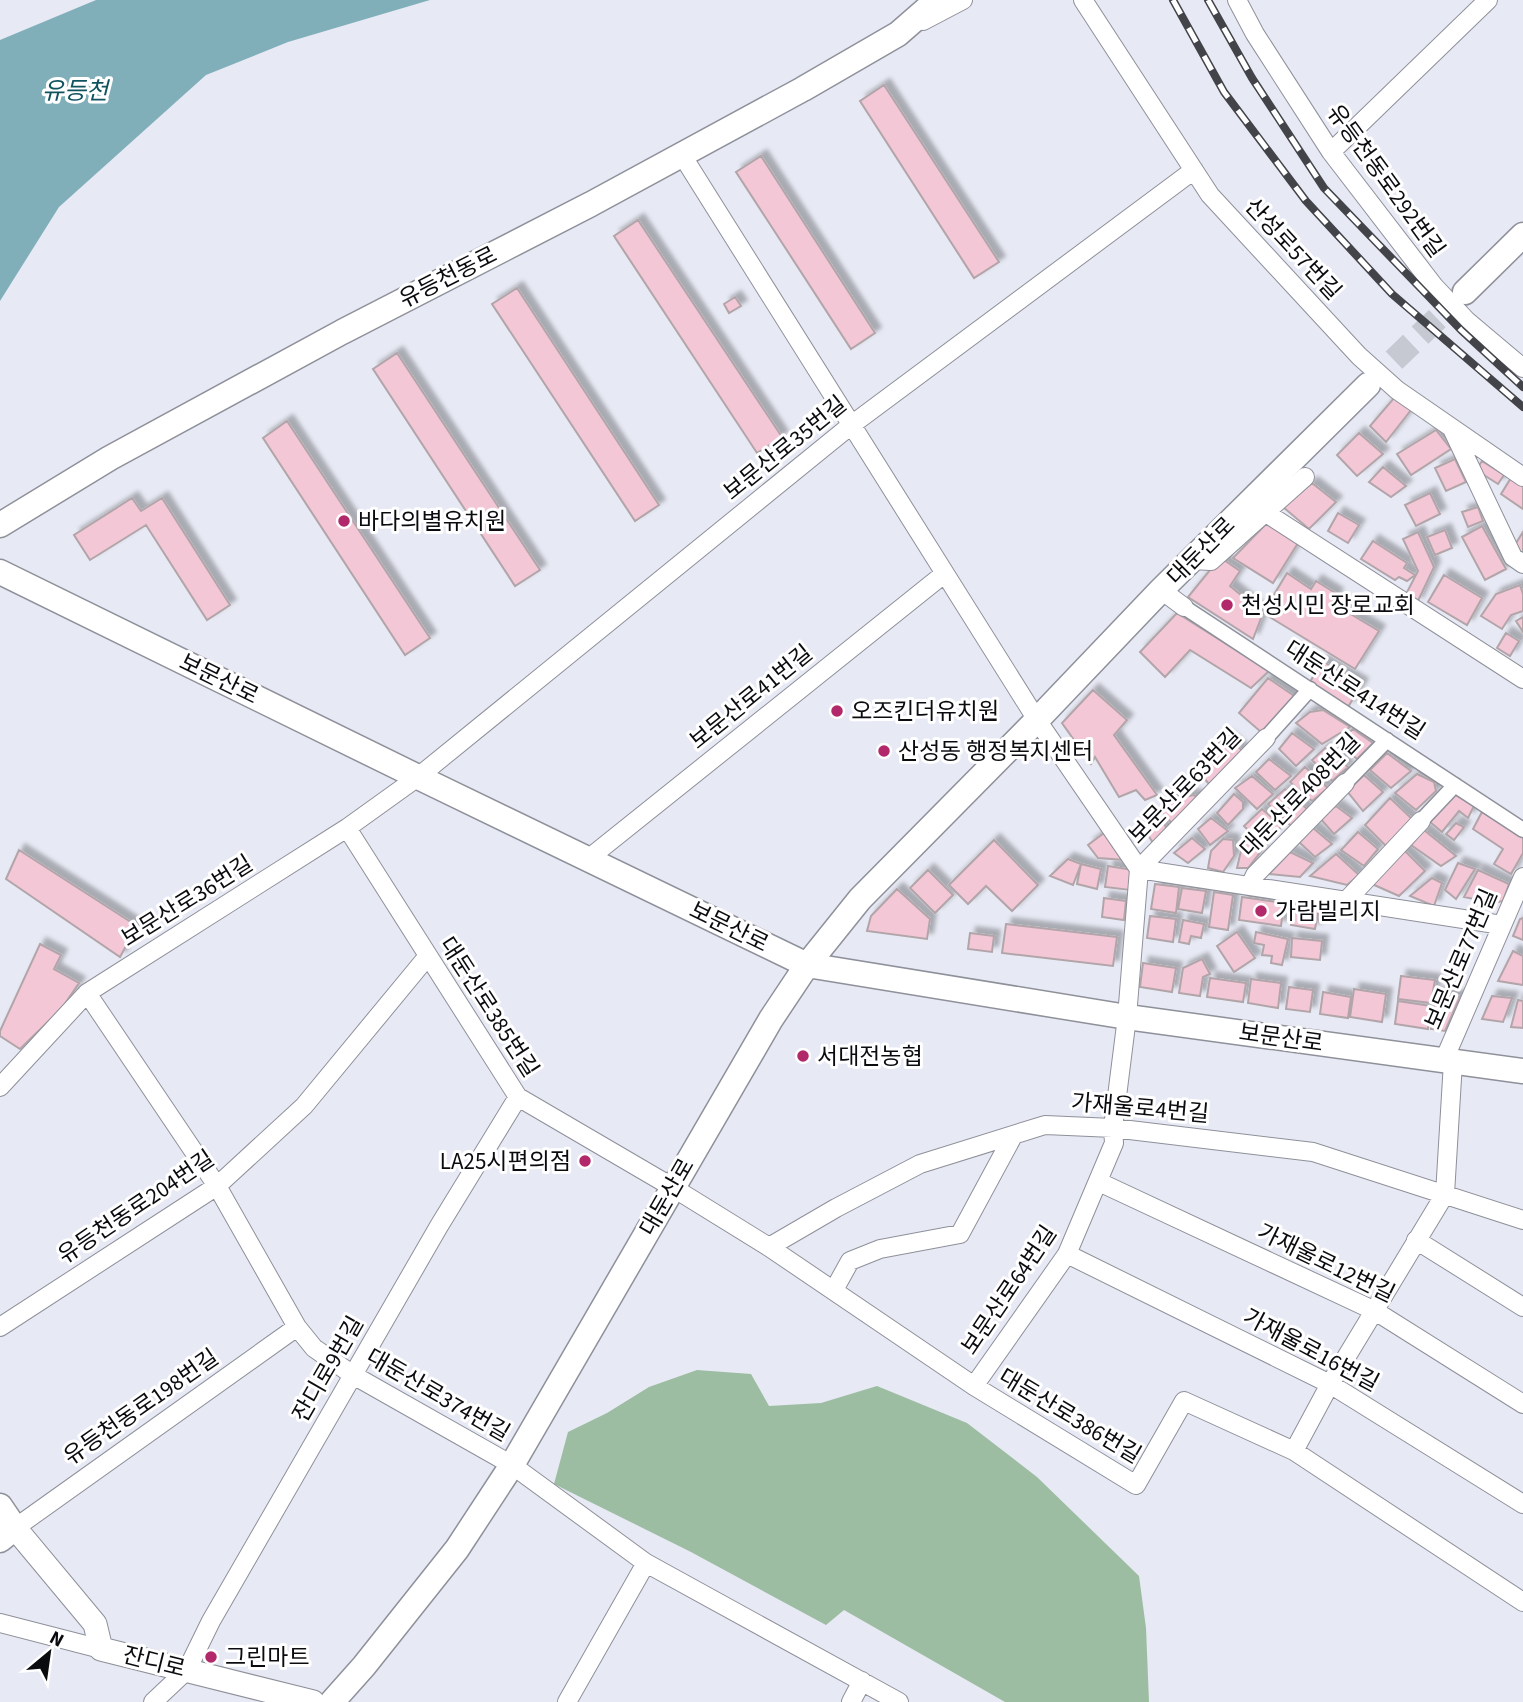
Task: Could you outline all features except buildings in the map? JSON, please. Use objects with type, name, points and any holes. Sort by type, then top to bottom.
[{"type":"main road","name":"유등천동로","points":[[0,524],[110,458],[330,338],[682,155],[898,34],[937,0]]},
{"type":"main road","points":[[1465,292],[1523,235]]},
{"type":"main road","name":"대둔산로","points":[[332,1702],[364,1667],[457,1549],[512,1465],[771,1019],[807,965],[860,899],[1161,590],[1368,384]]},
{"type":"main road","name":"보문산로","points":[[0,572],[418,778],[807,965],[1127,1017],[1523,1071]]},
{"type":"main road","points":[[0,1506],[8,1534]]},
{"type":"street","name":"유등천동로","points":[[898,34],[963,0]]},
{"type":"street","name":"산성로57번길","points":[[1083,0],[1210,195],[1359,356],[1396,390],[1523,477]]},
{"type":"street","name":"유등천동로292번길","points":[[1237,0],[1331,152],[1434,286],[1467,321],[1523,369]]},
{"type":"street","points":[[1331,152],[1488,0]]},
{"type":"street","points":[[682,155],[1037,720],[1139,869]]},
{"type":"street","name":"보문산로35번길","points":[[418,778],[850,426],[1194,170]]},
{"type":"street","points":[[1451,428],[1513,557],[1523,564]]},
{"type":"street","points":[[1191,560],[1211,561],[1305,477]]},
{"type":"street","points":[[1266,513],[1523,680]]},
{"type":"street","name":"보문산로41번길","points":[[588,859],[944,573]]},
{"type":"street","name":"대둔산로414번길","points":[[1161,590],[1523,830]]},
{"type":"street","name":"보문산로63번길","points":[[1127,1017],[1139,869],[1310,690]]},
{"type":"street","name":"대둔산로408번길","points":[[1251,886],[1255,876],[1387,740]]},
{"type":"street","name":"보문산로36번길","points":[[0,1087],[87,993],[347,828],[418,778]]},
{"type":"street","points":[[1346,901],[1455,785]]},
{"type":"street","name":"대둔산로385번길","points":[[347,828],[518,1097],[673,1187]]},
{"type":"street","name":"대둔산로408번길","points":[[1139,869],[1502,925]]},
{"type":"street","name":"보문산로77번길","points":[[1445,1194],[1448,1061],[1523,877]]},
{"type":"street","name":"유등천동로204번길","points":[[0,1327],[217,1186],[304,1106],[427,957]]},
{"type":"street","name":"대둔산로374번길","points":[[87,993],[217,1186],[297,1328],[314,1348],[353,1375],[512,1465],[646,1563],[899,1702]]},
{"type":"street","name":"보문산로64번길","points":[[974,1386],[1067,1254],[1099,1182],[1114,1143],[1127,1017]]},
{"type":"street","name":"잔디로9번길","points":[[187,1670],[211,1620],[439,1226],[518,1097]]},
{"type":"street","name":"가재울로4번길","points":[[769,1247],[920,1164],[1045,1125],[1114,1128],[1313,1152],[1523,1220]]},
{"type":"street","points":[[834,1290],[850,1261],[880,1249],[960,1234],[1013,1136]]},
{"type":"street","name":"가재울로12번길","points":[[1099,1182],[1375,1311],[1523,1404]]},
{"type":"street","name":"대둔산로386번길","points":[[673,1187],[769,1247],[974,1386],[1136,1485],[1184,1401],[1294,1451],[1523,1602]]},
{"type":"street","points":[[1294,1451],[1445,1194]]},
{"type":"street","points":[[1416,1240],[1523,1307]]},
{"type":"street","name":"가재울로16번길","points":[[1067,1254],[1331,1384],[1523,1504]]},
{"type":"street","name":"유등천동로198번길","points":[[8,1534],[297,1328]]},
{"type":"street","name":"잔디로","points":[[8,1534],[95,1624],[101,1649],[313,1702]]},
{"type":"street","points":[[567,1702],[646,1563]]},
{"type":"street","points":[[0,1623],[101,1649]]},
{"type":"street","points":[[153,1702],[187,1670]]},
{"type":"street","points":[[851,1702],[862,1681]]},
{"type":"green space","points":[[697,1370],[751,1374],[769,1406],[821,1403],[877,1386],[967,1423],[1037,1477],[1139,1576],[1146,1628],[1149,1702],[1005,1702],[844,1610],[826,1625],[691,1552],[554,1484],[568,1432],[607,1413],[649,1387]]},
{"type":"water","name":"유등천","points":[[96,0],[430,0],[288,42],[206,75],[59,207],[0,301],[0,40]]},
{"type":"tunnel","points":[[1368,385],[1465,292]]},
{"type":"railway","points":[[1173,0],[1224,92],[1306,201],[1392,294],[1523,407]]},
{"type":"railway","points":[[1208,0],[1252,78],[1324,188],[1461,330],[1523,387]]},
{"type":"place","name":"바다의별유치원","points":[[344,521]]},
{"type":"place","name":"천성시민 장로교회","points":[[1227,605]]},
{"type":"place","name":"오즈킨더유치원","points":[[837,711]]},
{"type":"place","name":"산성동 행정복지센터","points":[[884,751]]},
{"type":"place","name":"가람빌리지","points":[[1261,911]]},
{"type":"place","name":"서대전농협","points":[[803,1056]]},
{"type":"place","name":"LA25시편의점","points":[[585,1161]]},
{"type":"place","name":"그린마트","points":[[211,1657]]}]
